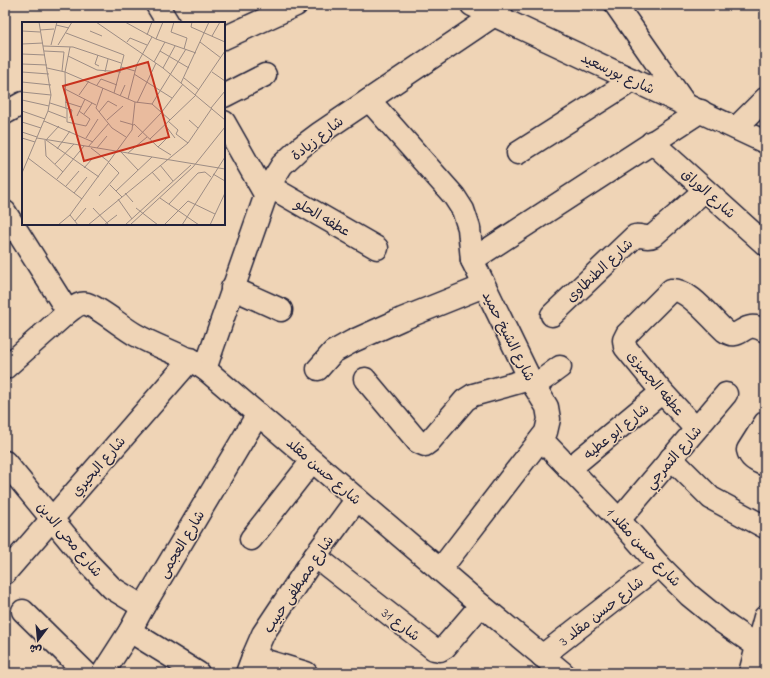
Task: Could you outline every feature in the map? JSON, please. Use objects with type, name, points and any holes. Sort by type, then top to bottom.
[{"type":"street","points":[[157,5],[167,22]]},
{"type":"street","points":[[225,38],[296,5]]},
{"type":"street","name":"شارع بورسعيد","points":[[472,5],[497,10],[634,80],[765,142]]},
{"type":"street","points":[[472,260],[652,142],[693,108],[616,5]]},
{"type":"street","name":"شارع زيادة","points":[[198,364],[232,288],[267,190],[282,165],[300,148],[497,10]]},
{"type":"street","points":[[225,96],[266,75]]},
{"type":"street","points":[[518,153],[634,80]]},
{"type":"street","points":[[736,128],[765,99]]},
{"type":"street","name":"شارع الشيخ حميد","points":[[369,100],[454,196],[463,210],[469,228],[472,260],[532,382],[547,406],[549,414],[548,427],[541,439],[440,570]]},
{"type":"street","points":[[225,124],[267,190]]},
{"type":"street","name":"شارع الوراق","points":[[652,142],[765,244]]},
{"type":"street","name":"عطفه الحلو","points":[[267,190],[377,248]]},
{"type":"street","name":"شارع الطنطاوى","points":[[552,315],[635,236],[648,238],[653,236],[705,190]]},
{"type":"street","points":[[11,217],[68,312]]},
{"type":"street","points":[[318,369],[333,352],[353,341],[484,286]]},
{"type":"street","points":[[232,288],[281,310]]},
{"type":"street","name":"عطفه الجميزى","points":[[696,429],[662,392],[625,347],[624,340],[627,334],[672,290],[682,292],[691,298],[729,333],[738,333],[749,326],[765,331]]},
{"type":"street","name":"شارع حسن مقلد","points":[[5,368],[77,305],[82,304],[92,306],[136,335],[198,364],[563,673]]},
{"type":"street","name":"شارع البحيري","points":[[5,573],[52,519],[198,364]]},
{"type":"street","points":[[365,379],[418,442],[425,445],[465,400],[473,395],[532,382],[560,367]]},
{"type":"street","name":"شارع ابو عطيه","points":[[569,469],[662,392]]},
{"type":"street","name":"شارع التمرجي","points":[[619,520],[726,394]]},
{"type":"street","name":"شارع العجمى","points":[[104,673],[258,414]]},
{"type":"street","points":[[765,423],[748,450],[750,457],[765,464]]},
{"type":"street","name":"شارع حسن مقلد 1","points":[[541,439],[619,520],[659,565],[722,622],[757,646]]},
{"type":"street","points":[[671,458],[711,498],[765,528]]},
{"type":"street","points":[[251,539],[312,461]]},
{"type":"street","name":"شارع محى الدين","points":[[5,462],[89,564],[112,588],[143,607]]},
{"type":"street","name":"شارع مصطفى حبيب","points":[[250,665],[263,634],[315,556],[356,499]]},
{"type":"street","name":"شارع 31","points":[[315,556],[434,650],[445,648],[481,605]]},
{"type":"street","name":"شارع حسن مقلد 3","points":[[542,656],[659,565]]},
{"type":"street","points":[[23,611],[86,673]]},
{"type":"street","points":[[750,673],[765,617]]},
{"type":"street","points":[[130,631],[198,673]]},
{"type":"street","points":[[250,665],[306,673]]}]
